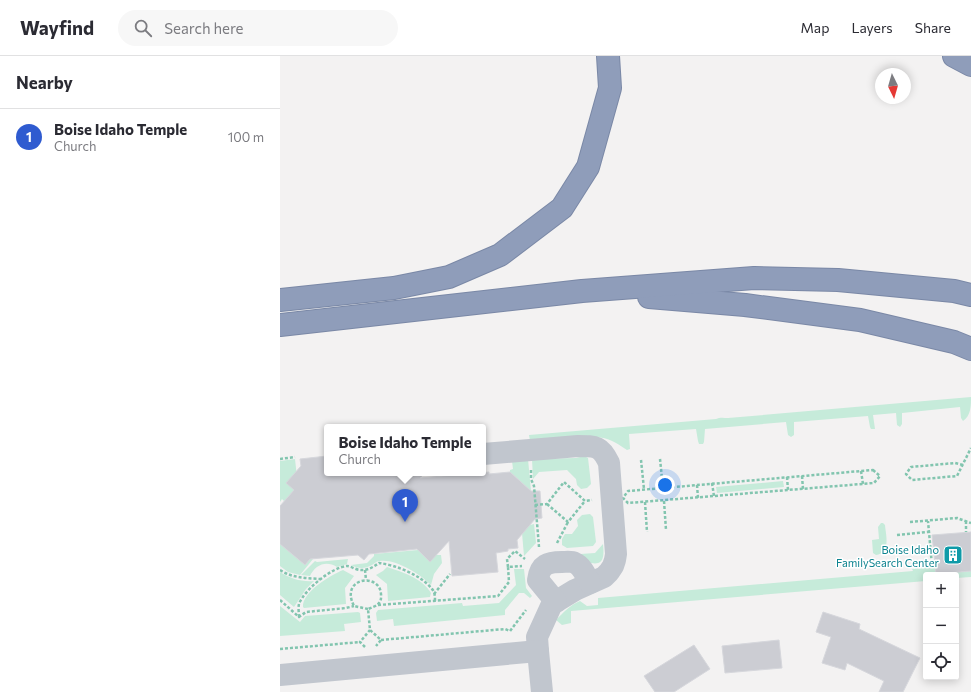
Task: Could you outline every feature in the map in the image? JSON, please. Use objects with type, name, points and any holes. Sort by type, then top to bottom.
[{"type":"highway","points":[[280,300],[394,288],[449,277],[500,255],[562,208],[588,167],[610,88],[608,56]]},
{"type":"highway","points":[[954,56],[971,65]]},
{"type":"highway","points":[[281,326],[582,291],[754,278],[838,280],[954,291],[971,295]]},
{"type":"highway","points":[[280,287],[316,296]]},
{"type":"highway","points":[[582,291],[745,305],[860,320],[954,342],[971,349]]},
{"type":"lane","points":[[486,454],[578,446],[596,447],[605,453],[609,463],[616,554],[615,560],[609,572],[604,577],[575,590],[552,604],[537,637],[542,692]]},
{"type":"lane","points":[[556,602],[538,580],[539,573],[543,567],[550,563],[576,563],[581,568],[590,583]]},
{"type":"lane","points":[[280,675],[538,651]]},
{"type":"path","points":[[963,465],[955,463],[910,467],[906,474],[912,480],[957,476],[963,465],[971,448]]},
{"type":"path","points":[[530,450],[531,479],[534,486],[539,547]]},
{"type":"path","points":[[280,459],[295,457]]},
{"type":"path","points":[[660,459],[663,488]]},
{"type":"path","points":[[641,460],[644,489]]},
{"type":"path","points":[[873,470],[880,476],[874,483],[863,484],[628,504],[623,498],[628,491],[697,485],[873,470]]},
{"type":"path","points":[[861,471],[863,484]]},
{"type":"path","points":[[802,476],[803,489]]},
{"type":"path","points":[[787,477],[788,490]]},
{"type":"path","points":[[547,504],[564,482],[585,501]]},
{"type":"path","points":[[712,483],[714,496]]},
{"type":"path","points":[[697,485],[698,498]]},
{"type":"path","points":[[557,547],[557,541],[568,522],[585,501],[596,500]]},
{"type":"path","points":[[664,501],[666,530]]},
{"type":"path","points":[[645,502],[647,532]]},
{"type":"path","points":[[535,505],[547,504],[568,522]]},
{"type":"path","points":[[910,522],[957,518],[971,523]]},
{"type":"path","points":[[915,567],[932,566],[928,520]]},
{"type":"path","points":[[966,521],[966,532]]},
{"type":"path","points":[[897,535],[928,532]]},
{"type":"path","points":[[299,617],[306,612],[354,606],[368,609],[378,605],[498,596],[509,582],[507,559],[515,552],[530,563]]},
{"type":"path","points":[[299,617],[298,607],[306,593],[321,579],[338,569],[347,566],[360,570],[371,568],[379,563],[397,567],[425,582],[432,589],[435,601]]},
{"type":"path","points":[[508,567],[528,566]]},
{"type":"path","points":[[280,570],[291,576],[299,578],[321,579]]},
{"type":"path","points":[[365,570],[366,580]]},
{"type":"path","points":[[434,594],[450,574]]},
{"type":"path","points":[[354,606],[351,596],[352,586],[366,580],[374,582],[380,588],[382,597],[378,605]]},
{"type":"path","points":[[280,600],[299,617]]},
{"type":"path","points":[[368,609],[370,630],[381,640],[376,646]]},
{"type":"path","points":[[360,642],[370,630]]},
{"type":"path","points":[[280,649],[360,642],[366,647]]},
{"type":"green space","points":[[971,397],[971,407],[968,416],[963,421],[961,418],[960,407],[902,413],[902,424],[900,427],[897,425],[896,413],[873,415],[875,429],[871,429],[868,416],[794,422],[794,435],[791,437],[788,435],[786,422],[705,429],[703,444],[699,444],[696,429],[629,434],[630,449],[627,450],[605,438],[595,437],[530,441],[529,435],[720,418]]},
{"type":"green space","points":[[584,456],[588,458],[591,484],[587,488],[581,489],[577,485],[576,479],[567,470],[539,472],[533,479],[532,459],[576,458]]},
{"type":"green space","points":[[295,459],[298,486],[284,501],[282,499],[280,502],[280,461]]},
{"type":"green space","points":[[528,459],[531,491],[510,472],[510,470],[513,469],[512,461]]},
{"type":"green space","points":[[783,481],[784,487],[717,493],[716,487]]},
{"type":"green space","points":[[590,514],[593,517],[596,542],[593,546],[567,548],[562,545],[562,539],[565,534],[572,534],[578,526],[577,520],[582,515]]},
{"type":"green space","points":[[881,523],[885,525],[887,539],[886,548],[881,554],[876,555],[873,553],[872,540],[879,539],[878,527]]},
{"type":"green space","points":[[534,524],[536,543],[524,556],[522,533],[530,525]]},
{"type":"green space","points":[[280,544],[305,565],[310,559],[313,559],[300,575],[288,572],[280,566]]},
{"type":"green space","points":[[603,544],[603,558],[599,563],[591,563],[580,554],[595,553]]},
{"type":"green space","points":[[429,549],[437,555],[441,555],[442,563],[434,574],[431,585],[421,576],[393,562],[379,561],[364,568],[351,565],[367,563],[374,556],[374,554]]},
{"type":"green space","points":[[348,559],[347,564],[337,567],[325,564],[318,566],[310,576],[301,575],[315,561]]},
{"type":"green space","points":[[387,567],[405,573],[422,583],[431,593],[430,597],[388,601],[387,584],[376,575]]},
{"type":"green space","points":[[935,567],[936,572],[923,572],[923,581],[571,611],[571,623],[562,625],[556,620],[570,607],[580,601],[587,606],[598,605],[598,598],[913,571],[912,569]]},
{"type":"green space","points":[[514,569],[524,569],[526,588],[532,596],[530,598],[524,593],[519,593],[505,610],[505,615],[394,626],[393,619],[377,621],[376,613],[378,610],[462,603],[463,606],[499,603],[516,585]]},
{"type":"green space","points":[[343,570],[354,576],[345,588],[346,604],[303,607],[304,601],[312,590],[325,580]]},
{"type":"green space","points":[[971,571],[971,577],[959,578],[959,572]]},
{"type":"green space","points":[[280,572],[297,580],[314,581],[306,589],[294,607],[280,595]]},
{"type":"green space","points":[[280,606],[300,622],[305,616],[358,612],[360,613],[361,622],[344,624],[345,631],[280,636]]},
{"type":"building","points":[[324,456],[324,476],[422,476],[420,478],[443,476],[486,476],[486,472],[489,472],[489,474],[510,472],[531,491],[540,491],[542,518],[535,519],[517,540],[518,548],[508,549],[508,551],[496,553],[498,572],[452,576],[449,541],[430,562],[417,549],[369,554],[364,560],[358,555],[310,559],[305,565],[280,544],[280,506],[294,490],[286,483],[301,466],[300,459]]},
{"type":"building","name":"Boise Idaho FamilySearch Center","points":[[971,532],[971,571],[936,572],[932,535]]},
{"type":"building","points":[[823,612],[860,624],[859,629],[920,658],[903,692],[879,692],[884,681],[847,663],[845,670],[822,663],[831,637],[816,632]]},
{"type":"building","points":[[779,640],[782,668],[725,673],[722,646]]},
{"type":"building","points":[[694,645],[710,669],[674,692],[655,692],[644,676]]},
{"type":"place","name":"Boise Idaho Temple","points":[[405,522]]},
{"type":"place","name":"Boise Idaho FamilySearch Center","points":[[953,555]]}]
